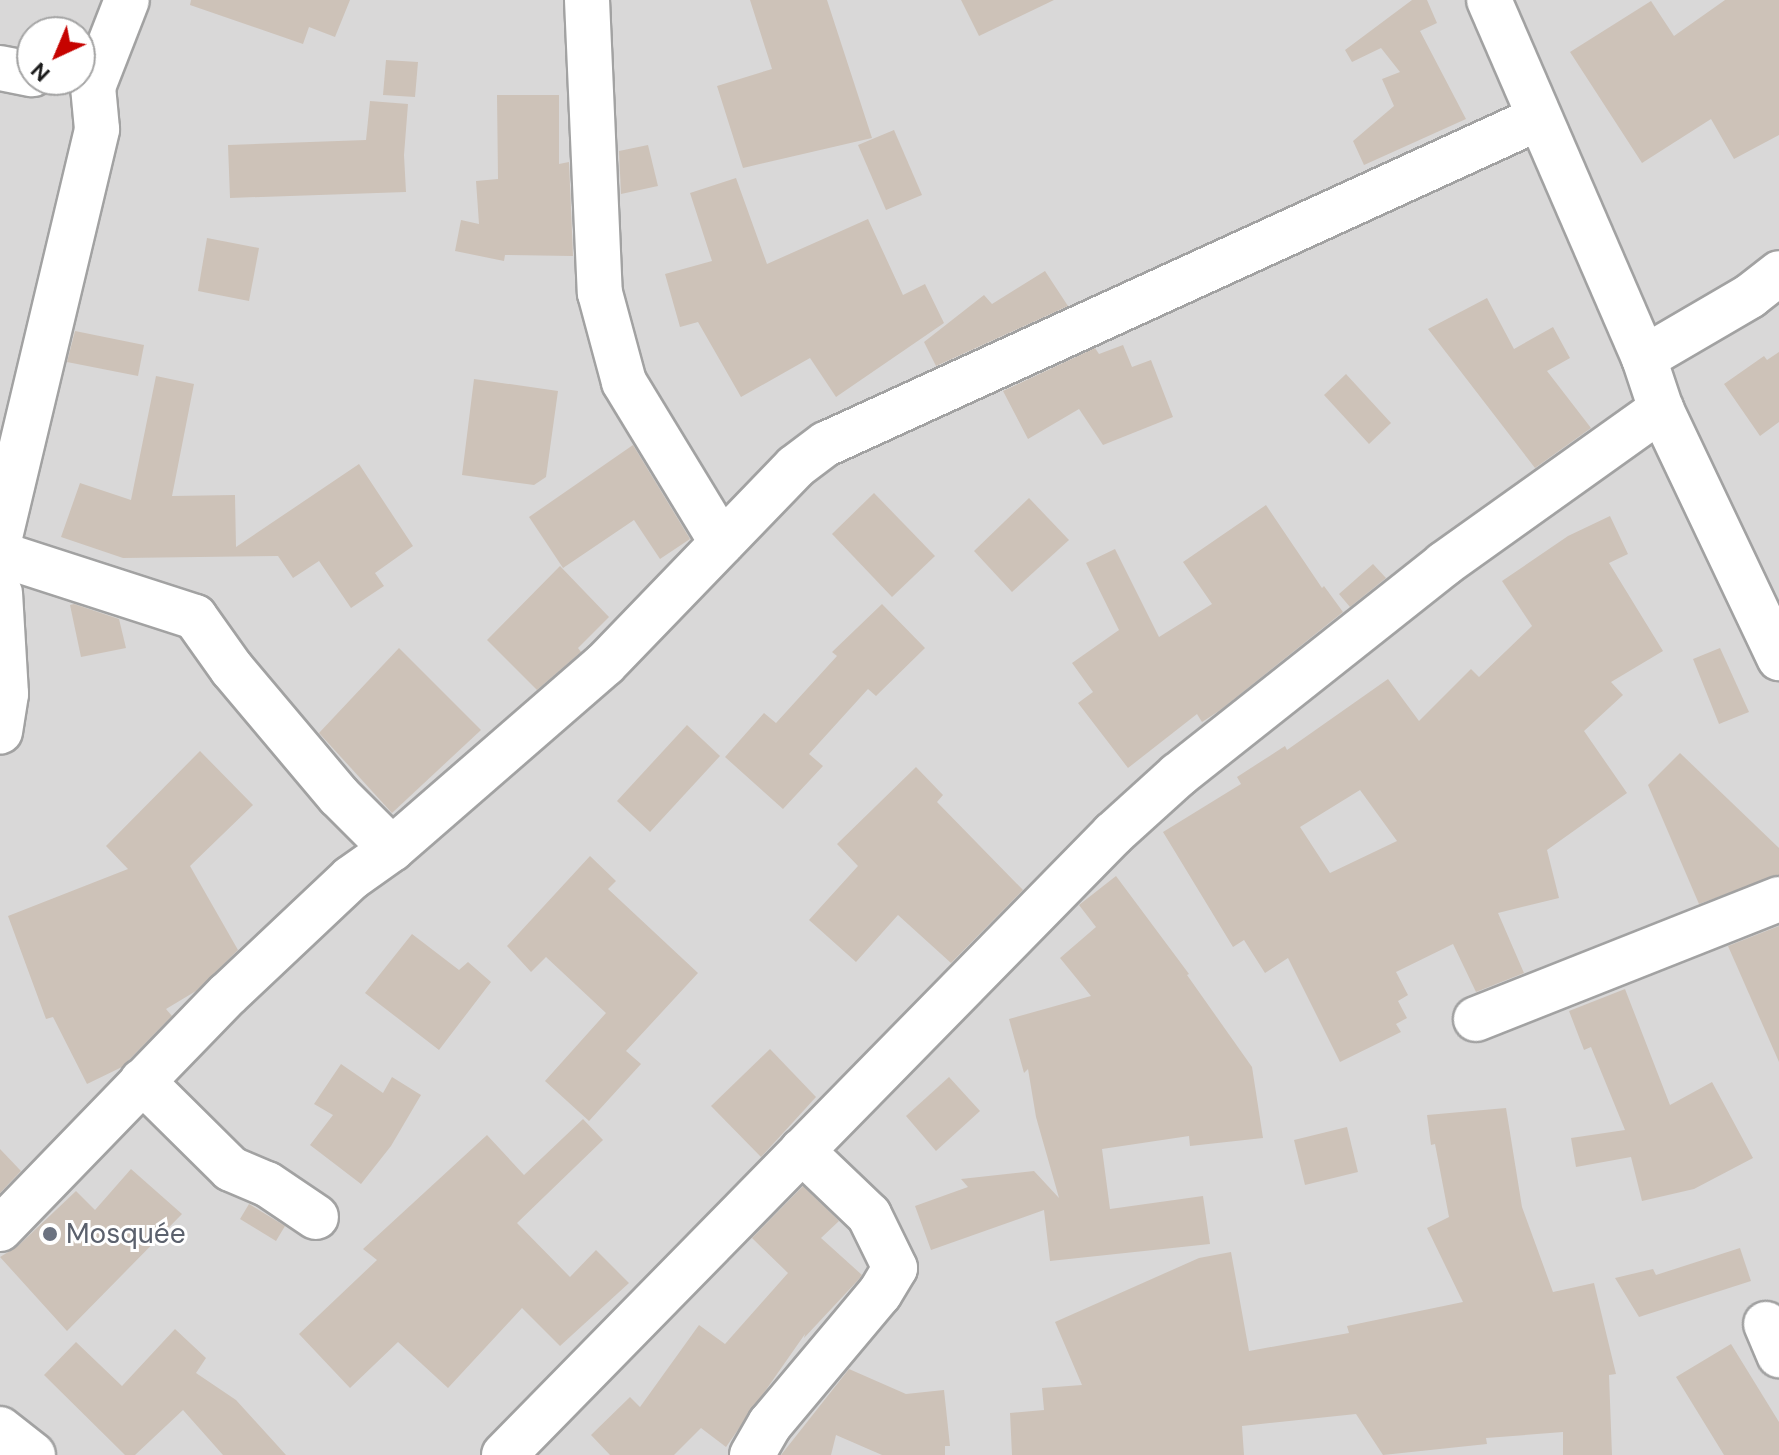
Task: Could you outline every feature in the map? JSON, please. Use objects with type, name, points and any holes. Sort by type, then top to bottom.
[{"type":"street","points":[[96,51],[127,0]]},
{"type":"street","points":[[587,0],[600,293],[624,382],[722,543]]},
{"type":"street","points":[[1489,0],[1644,358],[1661,409],[1779,658]]},
{"type":"street","points":[[0,537],[97,129],[82,96]]},
{"type":"street","points":[[0,1229],[142,1081],[351,878],[392,849],[605,664],[795,467],[826,444],[1539,118]]},
{"type":"street","points":[[1644,358],[1750,296],[1779,273]]},
{"type":"street","points":[[504,1455],[1113,834],[1178,775],[1444,564],[1661,409]]},
{"type":"street","points":[[0,554],[195,617],[232,669],[339,796],[392,849]]},
{"type":"street","points":[[0,593],[6,694],[0,732]]},
{"type":"street","points":[[1476,1019],[1779,899]]},
{"type":"street","points":[[142,1081],[231,1169],[267,1184],[316,1217]]},
{"type":"street","points":[[752,1455],[770,1424],[880,1293],[895,1268],[869,1215],[802,1151]]},
{"type":"street","points":[[0,1429],[33,1455]]},
{"type":"shaded area","points":[[0,0],[1779,0],[1779,1455],[0,1455]]},
{"type":"building","points":[[191,0],[350,0],[335,37],[309,27],[303,44],[190,5]]},
{"type":"building","points":[[750,0],[827,0],[872,138],[743,168],[717,86],[772,69]]},
{"type":"building","points":[[961,0],[1054,0],[979,36]]},
{"type":"building","points":[[1412,0],[1427,0],[1437,23],[1420,31],[1466,119],[1364,165],[1353,141],[1394,106],[1382,79],[1400,72],[1381,48],[1352,62],[1345,50]]},
{"type":"building","points":[[1725,0],[1779,0],[1779,135],[1734,159],[1711,119],[1642,163],[1570,52],[1651,1],[1674,36]]},
{"type":"building","points":[[386,60],[418,62],[415,97],[383,95]]},
{"type":"building","points":[[497,95],[559,95],[559,164],[569,162],[573,256],[505,255],[504,261],[455,251],[461,220],[479,224],[476,181],[498,179]]},
{"type":"building","points":[[370,101],[408,104],[404,155],[406,192],[230,198],[228,145],[366,140]]},
{"type":"building","points":[[894,130],[922,195],[886,210],[858,145]]},
{"type":"building","points":[[648,145],[658,186],[621,194],[619,151]]},
{"type":"building","points":[[736,178],[767,264],[868,219],[903,295],[925,284],[944,323],[836,397],[810,358],[741,397],[698,322],[680,327],[665,274],[712,261],[690,193]]},
{"type":"building","points":[[207,238],[259,248],[249,301],[198,291]]},
{"type":"building","points":[[1045,271],[1068,306],[936,366],[924,342],[984,295],[992,304]]},
{"type":"building","points":[[1487,298],[1514,349],[1553,327],[1570,358],[1547,371],[1591,428],[1535,468],[1428,329]]},
{"type":"building","points":[[75,331],[144,345],[138,376],[67,362]]},
{"type":"building","points":[[1123,345],[1132,367],[1151,360],[1173,417],[1103,445],[1079,409],[1028,439],[1003,391],[1095,348],[1099,354]]},
{"type":"building","points":[[1779,352],[1779,422],[1760,436],[1724,384],[1764,356],[1767,360]]},
{"type":"building","points":[[1346,374],[1391,423],[1369,444],[1324,395]]},
{"type":"building","points":[[156,376],[194,384],[172,496],[235,495],[236,547],[359,464],[413,546],[375,573],[384,586],[351,608],[319,561],[293,578],[278,556],[123,558],[61,537],[80,483],[131,500]]},
{"type":"building","points":[[474,379],[558,391],[546,477],[534,485],[462,475]]},
{"type":"building","points":[[633,445],[690,539],[660,559],[634,520],[563,568],[529,517]]},
{"type":"building","points":[[874,493],[935,556],[892,597],[832,534]]},
{"type":"building","points":[[1029,498],[1069,540],[1012,592],[974,551]]},
{"type":"building","points":[[1266,505],[1322,588],[1324,586],[1343,612],[1219,711],[1202,722],[1197,714],[1128,768],[1078,703],[1093,692],[1072,663],[1119,630],[1086,563],[1115,549],[1159,637],[1212,604],[1183,562]]},
{"type":"building","points":[[1610,516],[1628,554],[1609,563],[1663,651],[1611,682],[1623,695],[1584,731],[1627,793],[1547,850],[1559,898],[1498,913],[1524,973],[1476,992],[1453,944],[1396,972],[1408,995],[1398,1001],[1407,1018],[1396,1024],[1401,1032],[1340,1062],[1288,958],[1265,973],[1244,940],[1233,947],[1163,832],[1241,784],[1237,777],[1285,746],[1287,750],[1388,679],[1419,721],[1471,669],[1479,677],[1532,626],[1502,581],[1568,536]],"holes":[[[1360,790],[1397,841],[1330,873],[1300,827]]]},
{"type":"building","points":[[1373,564],[1386,578],[1350,607],[1339,594]]},
{"type":"building","points":[[560,566],[609,617],[578,648],[581,652],[537,690],[487,640]]},
{"type":"building","points":[[882,604],[925,648],[876,696],[868,689],[809,754],[823,766],[783,809],[725,757],[764,713],[776,723],[837,656],[832,652]]},
{"type":"building","points":[[70,605],[119,619],[126,648],[81,657]]},
{"type":"building","points":[[399,648],[481,730],[392,813],[319,733]]},
{"type":"building","points":[[1720,648],[1749,712],[1719,724],[1693,659]]},
{"type":"building","points":[[687,725],[720,756],[650,832],[617,801]]},
{"type":"building","points":[[200,751],[253,805],[190,866],[238,950],[196,991],[166,1009],[172,1016],[122,1067],[87,1084],[53,1017],[46,1019],[8,916],[128,869],[106,846]]},
{"type":"building","points":[[1680,753],[1779,848],[1779,875],[1699,904],[1648,785]]},
{"type":"building","points":[[916,767],[943,795],[937,802],[1023,890],[951,963],[898,915],[856,962],[809,920],[858,866],[837,844]]},
{"type":"building","points":[[590,856],[616,881],[608,889],[698,973],[626,1051],[641,1064],[589,1121],[545,1081],[606,1013],[546,957],[531,972],[507,946]]},
{"type":"building","points":[[1116,876],[1189,974],[1252,1067],[1263,1138],[1190,1146],[1189,1136],[1102,1149],[1110,1209],[1203,1196],[1210,1244],[1050,1261],[1044,1210],[931,1250],[915,1206],[968,1187],[961,1179],[1034,1171],[1059,1198],[1036,1117],[1028,1069],[1024,1073],[1009,1019],[1091,996],[1060,958],[1096,927],[1079,905]]},
{"type":"building","points":[[1779,926],[1779,1062],[1728,946]]},
{"type":"building","points":[[412,934],[459,970],[468,962],[491,982],[439,1050],[365,993]]},
{"type":"building","points":[[1625,989],[1670,1105],[1712,1082],[1753,1158],[1694,1189],[1642,1201],[1631,1157],[1576,1167],[1571,1138],[1625,1130],[1591,1047],[1584,1050],[1569,1011]]},
{"type":"building","points":[[770,1049],[816,1097],[761,1157],[711,1106]]},
{"type":"building","points":[[341,1064],[383,1093],[392,1077],[421,1095],[391,1146],[361,1184],[310,1145],[333,1115],[314,1104]]},
{"type":"building","points":[[949,1077],[980,1111],[936,1151],[906,1116]]},
{"type":"building","points":[[1506,1108],[1522,1207],[1553,1292],[1594,1283],[1616,1374],[1609,1375],[1612,1455],[1563,1455],[1563,1432],[1486,1438],[1487,1444],[1383,1455],[1356,1414],[1242,1426],[1244,1455],[1012,1455],[1010,1413],[1044,1410],[1042,1388],[1082,1385],[1055,1322],[1199,1258],[1231,1252],[1249,1351],[1349,1333],[1347,1326],[1463,1302],[1427,1228],[1449,1217],[1435,1144],[1431,1145],[1427,1115]]},
{"type":"building","points":[[583,1119],[603,1140],[517,1223],[570,1277],[596,1250],[629,1283],[560,1346],[522,1308],[448,1388],[398,1342],[350,1388],[299,1334],[377,1260],[363,1249],[487,1135],[524,1175]]},
{"type":"building","points":[[1347,1127],[1358,1172],[1305,1185],[1294,1140]]},
{"type":"building","points":[[0,1149],[21,1171],[0,1193]]},
{"type":"building","points":[[131,1169],[182,1214],[67,1331],[0,1257],[18,1246],[76,1191],[95,1210]]},
{"type":"building","points":[[803,1186],[839,1221],[821,1238],[862,1275],[860,1278],[804,1338],[805,1334],[726,1447],[701,1428],[674,1455],[610,1455],[591,1435],[630,1397],[640,1407],[699,1325],[725,1344],[788,1273],[752,1238]]},
{"type":"building","points":[[249,1204],[285,1226],[276,1241],[240,1219]]},
{"type":"building","points":[[1740,1248],[1751,1281],[1639,1317],[1615,1278],[1653,1269],[1656,1275]]},
{"type":"building","points":[[175,1329],[206,1358],[196,1373],[236,1400],[286,1455],[223,1455],[183,1410],[135,1455],[125,1455],[44,1375],[76,1342],[122,1386]]},
{"type":"building","points":[[1731,1344],[1779,1422],[1779,1455],[1724,1455],[1676,1377]]},
{"type":"building","points":[[849,1369],[906,1394],[944,1390],[950,1446],[945,1446],[945,1455],[882,1455],[836,1435],[831,1455],[781,1455]]},
{"type":"place","name":"Mosquée","points":[[50,1234]]}]
